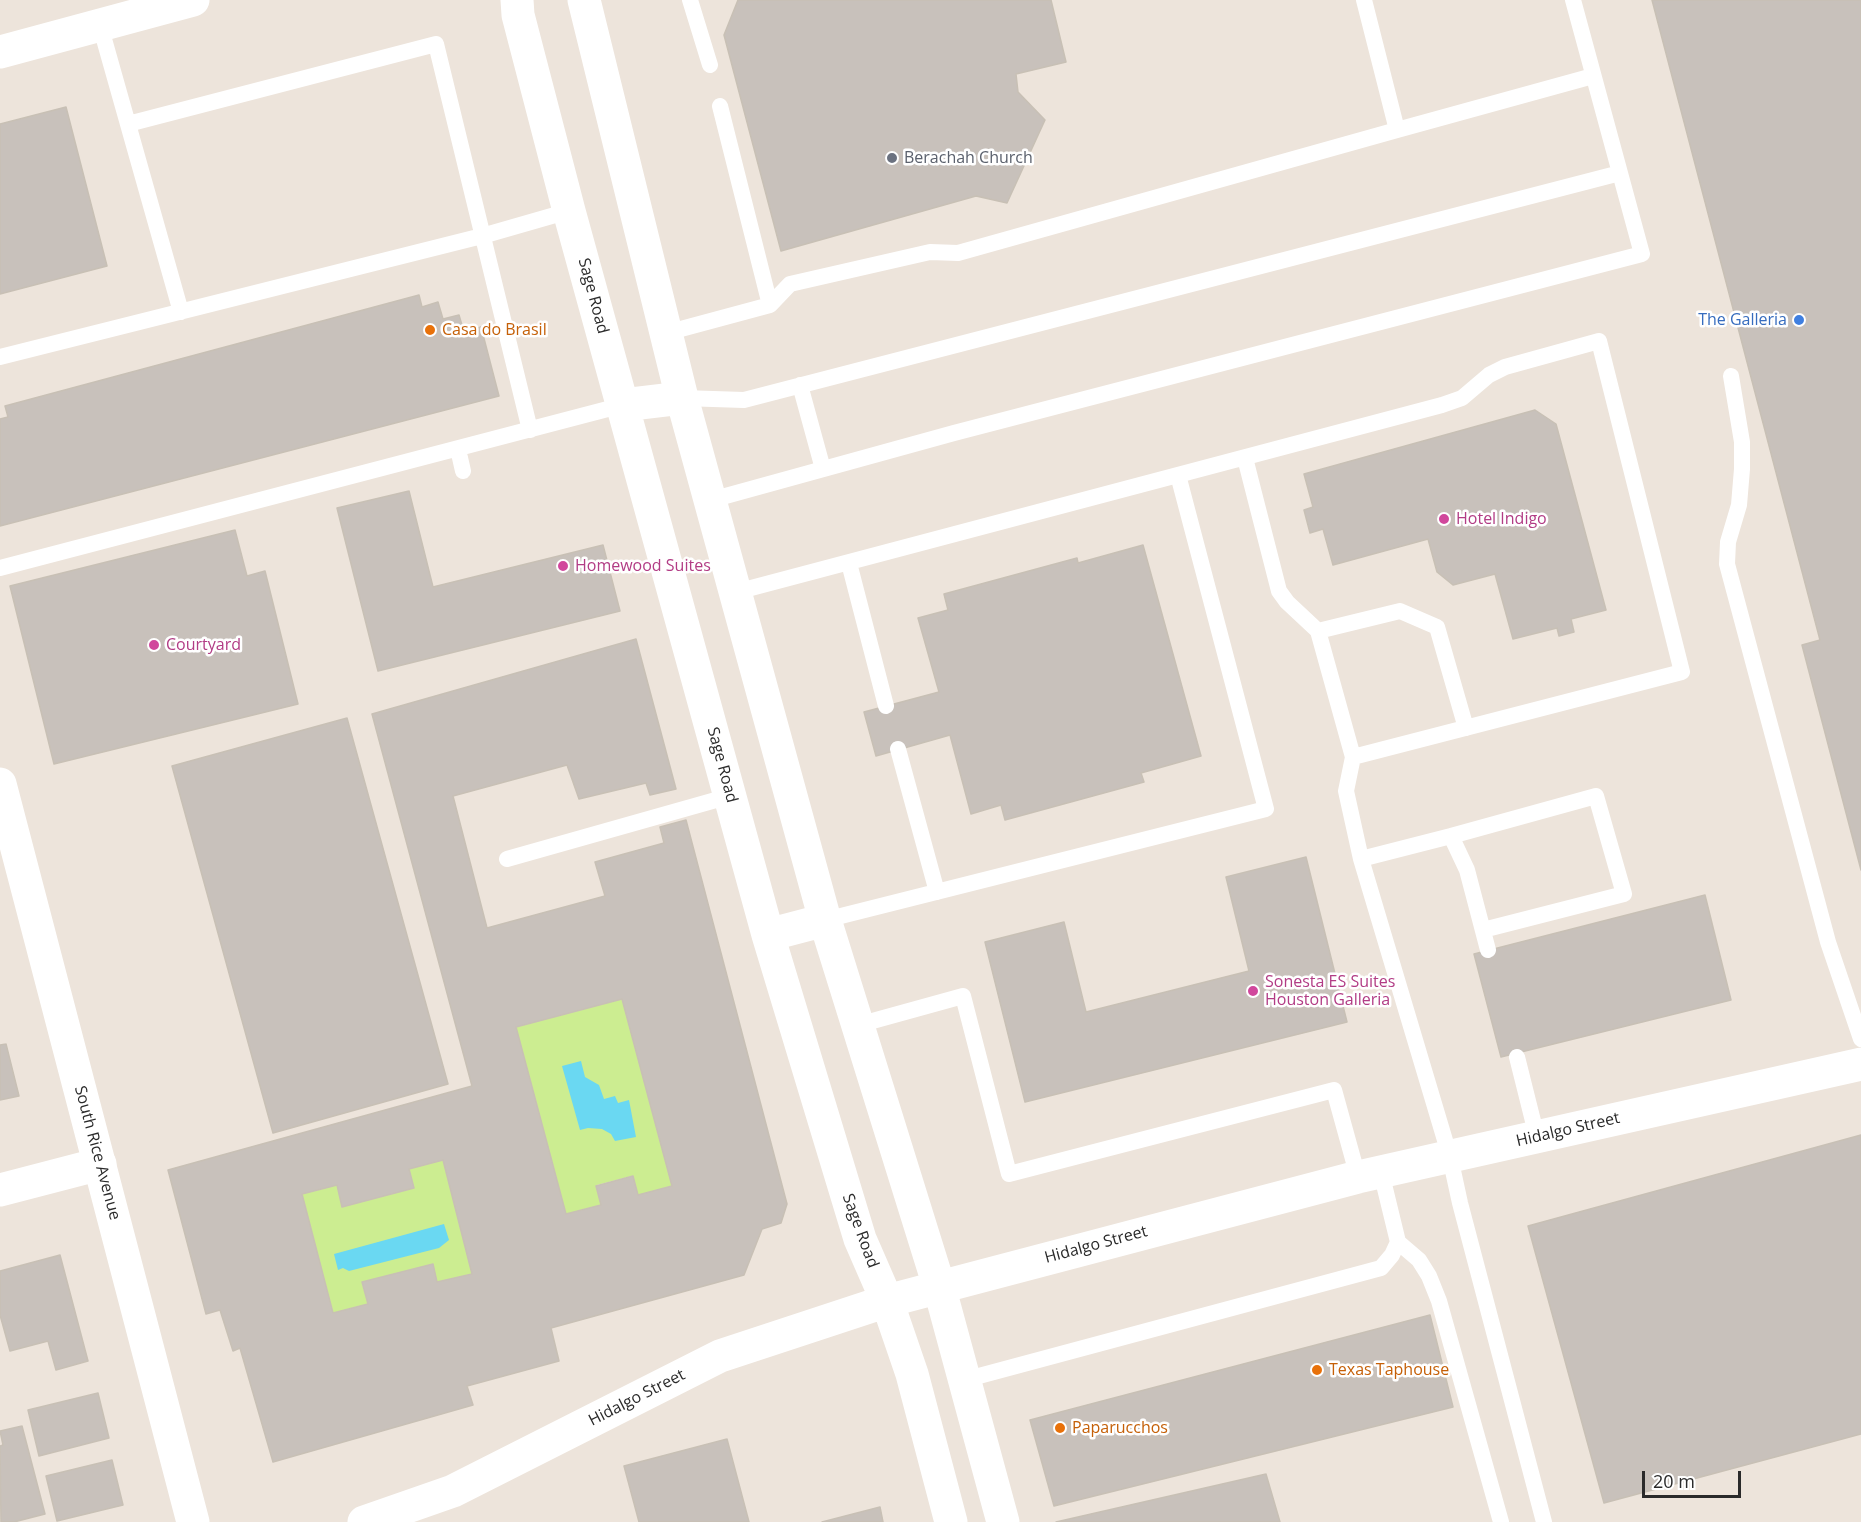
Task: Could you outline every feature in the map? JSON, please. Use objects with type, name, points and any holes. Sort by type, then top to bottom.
[{"type":"main road","points":[[0,52],[116,14],[193,0]]},
{"type":"main road","name":"Sage Road","points":[[516,0],[569,211],[768,934],[860,1239],[887,1301],[912,1374],[951,1522]]},
{"type":"main road","points":[[584,0],[682,398],[825,920],[939,1286],[1003,1522]]},
{"type":"main road","points":[[623,405],[682,398]]},
{"type":"main road","name":"South Rice Avenue","points":[[0,784],[193,1522]]},
{"type":"main road","points":[[768,934],[825,920]]},
{"type":"main road","name":"Hidalgo Street","points":[[364,1522],[453,1491],[720,1356],[887,1301],[1369,1175],[1861,1064]]},
{"type":"main road","points":[[0,1190],[100,1164]]},
{"type":"lane","points":[[690,0],[710,65]]},
{"type":"lane","points":[[1364,0],[1397,130]]},
{"type":"lane","points":[[711,500],[977,427],[1642,254],[1573,0]]},
{"type":"lane","points":[[116,14],[128,124],[181,312]]},
{"type":"lane","points":[[128,124],[436,44],[531,430]]},
{"type":"lane","points":[[666,333],[770,305],[790,284],[930,252],[958,253],[1593,76]]},
{"type":"lane","points":[[720,106],[770,305]]},
{"type":"lane","points":[[682,398],[744,400],[1620,173]]},
{"type":"lane","points":[[0,357],[482,236],[569,211]]},
{"type":"lane","points":[[736,592],[1442,405],[1462,398],[1489,375],[1505,367],[1599,341],[1682,672],[1353,757]]},
{"type":"lane","points":[[1731,376],[1742,442],[1742,469],[1739,505],[1728,542],[1727,564],[1828,942],[1861,1039]]},
{"type":"lane","points":[[800,384],[823,469]]},
{"type":"lane","points":[[0,568],[623,405]]},
{"type":"lane","points":[[458,449],[463,471]]},
{"type":"lane","points":[[1245,458],[1279,591],[1287,602],[1318,631],[1353,757],[1347,791],[1362,859],[1450,1157],[1544,1522]]},
{"type":"lane","points":[[825,920],[1266,809],[1178,475]]},
{"type":"lane","points":[[849,563],[886,706]]},
{"type":"lane","points":[[1318,631],[1400,611],[1437,627],[1466,728]]},
{"type":"lane","points":[[898,749],[937,892]]},
{"type":"lane","points":[[507,859],[730,796]]},
{"type":"lane","points":[[1362,859],[1596,796],[1624,894],[1483,930]]},
{"type":"lane","points":[[1451,836],[1467,870],[1488,950]]},
{"type":"lane","points":[[858,1025],[963,996],[1009,1174],[1334,1090],[1398,1242],[1419,1260],[1429,1276],[1439,1301],[1501,1522]]},
{"type":"lane","points":[[1517,1057],[1537,1137]]},
{"type":"lane","points":[[964,1380],[1381,1269],[1392,1256],[1398,1242]]},
{"type":"green space","points":[[622,999],[672,1186],[638,1195],[632,1176],[597,1185],[601,1205],[566,1214],[516,1027]]},
{"type":"green space","points":[[443,1160],[472,1274],[437,1282],[433,1265],[362,1283],[368,1304],[333,1313],[302,1194],[337,1185],[343,1206],[414,1188],[409,1169]]},
{"type":"water","points":[[581,1061],[585,1077],[599,1085],[604,1099],[615,1096],[618,1103],[629,1100],[636,1137],[615,1141],[611,1134],[602,1129],[580,1130],[562,1066]]},
{"type":"water","points":[[444,1224],[449,1240],[439,1248],[349,1271],[343,1268],[338,1270],[334,1254]]},
{"type":"building","name":"Berachah Church","points":[[738,0],[1051,0],[1066,62],[1016,74],[1018,92],[1045,120],[1007,203],[976,196],[781,251],[724,35]]},
{"type":"building","name":"The Galleria","points":[[1652,0],[1861,0],[1861,870],[1802,645],[1820,640]]},
{"type":"building","points":[[66,107],[107,266],[0,294],[0,124]]},
{"type":"building","points":[[419,295],[422,307],[438,302],[443,319],[459,315],[464,332],[481,327],[499,396],[0,526],[0,419],[8,417],[5,406]]},
{"type":"building","name":"Hotel Indigo","points":[[1535,410],[1556,424],[1606,610],[1571,619],[1574,632],[1559,636],[1557,628],[1513,639],[1495,574],[1453,585],[1437,572],[1428,539],[1333,565],[1323,529],[1310,533],[1304,510],[1313,507],[1304,474]]},
{"type":"building","name":"Homewood Suites","points":[[409,491],[433,587],[603,545],[620,611],[378,671],[337,508]]},
{"type":"building","name":"Courtyard","points":[[235,530],[247,576],[265,571],[298,704],[54,764],[10,586]]},
{"type":"building","points":[[1143,545],[1201,756],[1141,773],[1144,782],[1005,820],[1001,805],[971,814],[950,735],[876,756],[864,712],[939,692],[918,618],[948,610],[944,594],[1077,558],[1078,563]]},
{"type":"building","points":[[636,639],[676,789],[650,795],[646,783],[579,799],[567,765],[453,796],[487,928],[605,896],[595,862],[664,843],[660,827],[686,820],[787,1204],[781,1223],[762,1229],[744,1275],[551,1328],[559,1361],[467,1386],[473,1405],[273,1462],[240,1348],[233,1351],[220,1310],[206,1314],[168,1170],[472,1086],[372,714]],"holes":[[[622,999],[672,1186],[638,1195],[633,1176],[596,1186],[601,1205],[566,1214],[516,1027]],[[443,1160],[472,1274],[437,1282],[433,1264],[362,1282],[368,1304],[333,1313],[302,1194],[337,1185],[342,1207],[414,1188],[409,1169]]]},
{"type":"building","points":[[347,718],[448,1084],[273,1133],[172,766]]},
{"type":"building","name":"Sonesta ES Suites Houston Galleria","points":[[1306,857],[1347,1022],[1025,1102],[985,942],[1064,922],[1086,1012],[1249,971],[1226,877]]},
{"type":"building","points":[[1705,895],[1731,1000],[1501,1057],[1474,954]]},
{"type":"building","points":[[6,1044],[19,1096],[0,1100],[0,1045]]},
{"type":"building","points":[[1861,1135],[1861,1434],[1604,1503],[1528,1226]]},
{"type":"building","points":[[60,1255],[88,1361],[56,1370],[48,1341],[10,1351],[0,1315],[0,1271]]},
{"type":"building","points":[[1430,1315],[1453,1407],[1054,1506],[1030,1420]]},
{"type":"building","points":[[98,1393],[109,1438],[39,1456],[28,1410]]},
{"type":"building","points":[[22,1426],[45,1514],[14,1522],[1,1522],[0,1446],[3,1445],[0,1431]]},
{"type":"building","points":[[727,1439],[749,1522],[639,1522],[624,1466]]},
{"type":"building","points":[[112,1460],[123,1505],[57,1521],[46,1476]]},
{"type":"building","points":[[1266,1474],[1280,1522],[1056,1522]]},
{"type":"building","points":[[880,1507],[883,1522],[822,1522]]},
{"type":"place","name":"Berachah Church","points":[[892,158]]},
{"type":"place","name":"The Galleria","points":[[1799,320]]},
{"type":"place","name":"Casa do Brasil","points":[[430,330]]},
{"type":"place","name":"Hotel Indigo","points":[[1444,519]]},
{"type":"place","name":"Homewood Suites","points":[[563,566]]},
{"type":"place","name":"Courtyard","points":[[154,645]]},
{"type":"place","name":"Sonesta ES Suites Houston Galleria","points":[[1253,991]]},
{"type":"place","name":"Texas Taphouse","points":[[1317,1370]]},
{"type":"place","name":"Paparucchos","points":[[1060,1428]]}]
